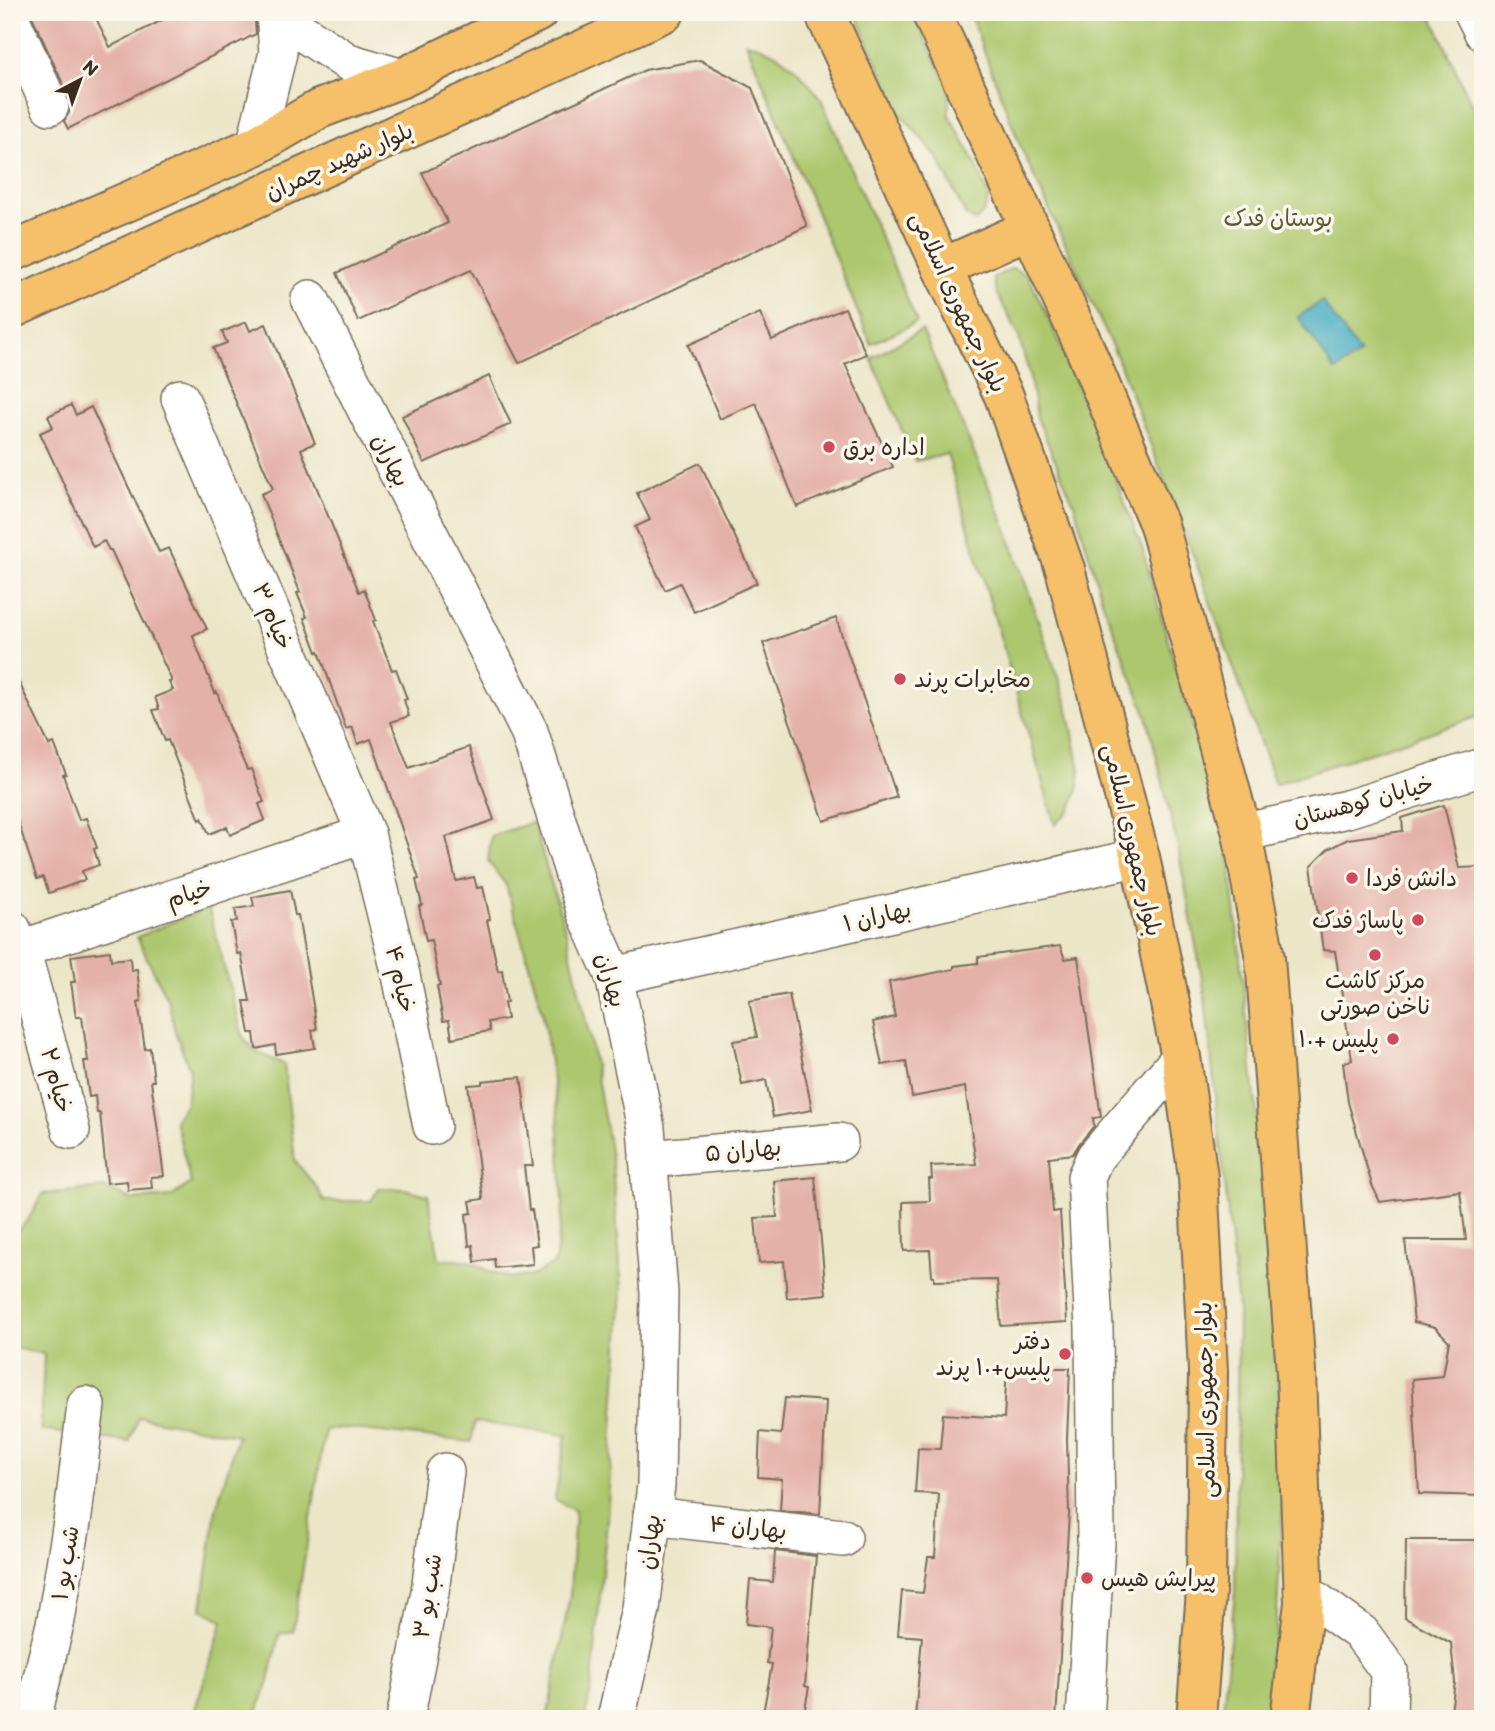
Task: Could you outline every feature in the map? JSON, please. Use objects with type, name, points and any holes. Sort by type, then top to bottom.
[{"type":"main road","name":"بلوار شهید چمران","points":[[12,252],[255,146],[319,109],[402,78],[538,12]]},
{"type":"main road","name":"بلوار شهید چمران","points":[[12,309],[665,12]]},
{"type":"main road","name":"بلوار جمهوری اسلامی","points":[[824,12],[1004,396],[1065,569],[1140,857],[1181,1057],[1198,1177],[1208,1371],[1206,1592],[1196,1719]]},
{"type":"main road","points":[[931,12],[1083,344],[1159,525],[1242,833],[1265,958],[1296,1372],[1304,1603],[1290,1719]]},
{"type":"main road","points":[[942,268],[1029,229]]},
{"type":"street","points":[[255,146],[278,53],[275,12]]},
{"type":"street","points":[[286,12],[300,31],[348,62],[402,78]]},
{"type":"street","points":[[1474,12],[1483,32]]},
{"type":"street","points":[[12,22],[50,106]]},
{"type":"street","name":"بهاران","points":[[310,299],[529,732],[586,913],[614,976],[646,1128],[659,1293],[656,1485],[641,1609],[616,1719]]},
{"type":"street","name":"خیام ۳","points":[[180,398],[366,834]]},
{"type":"street","name":"خیابان کوهستان","points":[[1242,833],[1348,809],[1483,766]]},
{"type":"street","name":"خیام","points":[[15,943],[366,834]]},
{"type":"street","name":"خیام ۴","points":[[366,834],[401,975],[432,1126]]},
{"type":"street","name":"بهاران ۱","points":[[614,976],[1140,857]]},
{"type":"street","name":"خیام ۲","points":[[15,943],[71,1130]]},
{"type":"street","points":[[1085,1719],[1096,1542],[1094,1328],[1086,1177],[1095,1157],[1181,1057]]},
{"type":"street","name":"بهاران ۵","points":[[648,1159],[839,1142]]},
{"type":"street","name":"شب بو ۱","points":[[32,1719],[56,1620],[73,1516],[86,1405]]},
{"type":"street","name":"شب بو ۳","points":[[405,1719],[430,1592],[445,1472]]},
{"type":"street","name":"بهاران ۴","points":[[652,1516],[843,1538]]},
{"type":"street","points":[[1303,1591],[1361,1633],[1389,1671],[1388,1719]]},
{"type":"street","points":[[12,1715],[25,1719]]},
{"type":"green space","points":[[855,12],[912,12],[949,87],[949,115],[976,164],[989,197],[984,212],[976,221],[966,216],[938,158],[899,112]]},
{"type":"green space","name":"بوستان فدک","points":[[969,12],[1430,12],[1483,131],[1483,715],[1275,784],[1198,568],[1117,357],[1022,150]]},
{"type":"green space","points":[[746,42],[770,51],[789,63],[821,99],[917,322],[871,344]]},
{"type":"green space","points":[[1012,268],[1028,276],[1046,312],[1092,419],[1142,547],[1177,673],[1227,834],[1258,1125],[1285,1448],[1276,1635],[1265,1719],[1222,1719],[1235,1592],[1238,1308],[1204,989],[1178,848],[1147,716],[1104,606],[1074,504],[1037,418],[1029,373],[1018,334],[998,296],[993,278]]},
{"type":"green space","points":[[922,330],[1007,530],[1067,704],[1080,770],[1078,790],[1070,811],[1055,825],[947,454],[915,461],[871,358]]},
{"type":"green space","points":[[533,822],[566,932],[591,1044],[612,1162],[622,1290],[607,1520],[592,1683],[585,1719],[547,1719],[570,1595],[575,1511],[555,1499],[566,1435],[475,1422],[471,1442],[344,1428],[325,1430],[293,1631],[279,1634],[269,1681],[254,1719],[192,1719],[223,1621],[202,1609],[216,1509],[238,1435],[139,1417],[129,1442],[41,1430],[44,1354],[12,1348],[12,1237],[28,1220],[43,1194],[104,1188],[133,1200],[171,1197],[191,1183],[175,1120],[186,1103],[190,1069],[175,1032],[169,1003],[137,937],[208,907],[243,1037],[256,1052],[284,1064],[295,1161],[324,1201],[371,1201],[379,1188],[405,1189],[428,1195],[439,1259],[469,1261],[511,1278],[534,1275],[555,1263],[563,1204],[558,1114],[542,1010],[506,885],[488,861],[491,836]]},
{"type":"water","points":[[1322,301],[1360,354],[1335,371],[1298,317]]},
{"type":"building","points":[[30,12],[93,12],[110,47],[178,12],[254,12],[256,34],[68,129],[64,121],[71,109],[69,97]]},
{"type":"building","points":[[700,60],[752,88],[807,226],[519,363],[471,270],[358,321],[337,273],[448,223],[422,173],[645,70]]},
{"type":"building","points":[[845,308],[866,354],[845,364],[893,467],[797,507],[756,403],[720,419],[688,345],[760,313],[772,340]]},
{"type":"building","points":[[246,322],[250,331],[266,324],[315,443],[301,449],[359,592],[364,589],[392,670],[396,669],[407,699],[404,700],[409,716],[391,722],[409,768],[469,747],[494,820],[446,837],[456,881],[474,877],[477,888],[483,887],[498,971],[502,970],[507,1019],[488,1022],[490,1031],[452,1038],[449,1020],[443,1021],[437,986],[440,986],[431,940],[426,941],[419,906],[422,905],[416,880],[419,879],[371,739],[358,744],[352,727],[346,729],[319,651],[317,652],[304,618],[307,617],[297,593],[300,592],[261,494],[273,489],[213,348],[227,343],[222,332]]},
{"type":"building","points":[[489,376],[511,424],[424,463],[402,416]]},
{"type":"building","points":[[71,405],[76,415],[91,407],[159,552],[169,548],[207,629],[193,635],[195,642],[215,693],[217,692],[228,726],[247,770],[251,769],[264,802],[259,804],[265,820],[230,835],[227,827],[209,834],[202,818],[200,820],[153,710],[159,709],[155,697],[173,690],[169,682],[172,681],[111,550],[104,541],[93,547],[40,433],[53,427],[48,416]]},
{"type":"building","points":[[700,463],[757,583],[694,612],[680,583],[665,590],[635,527],[650,520],[637,493]]},
{"type":"building","points":[[836,618],[897,797],[824,821],[763,643]]},
{"type":"building","points":[[12,668],[49,745],[54,743],[79,820],[86,818],[97,848],[94,849],[99,865],[82,871],[85,880],[49,893],[43,877],[37,879],[12,804]]},
{"type":"building","points":[[1444,805],[1459,868],[1483,867],[1483,1496],[1419,1494],[1412,1379],[1443,1376],[1449,1341],[1435,1327],[1414,1322],[1405,1240],[1466,1240],[1460,1191],[1380,1202],[1372,1185],[1348,1102],[1343,1063],[1352,1060],[1335,951],[1323,950],[1311,866],[1328,849],[1348,839],[1403,831],[1402,818]]},
{"type":"building","points":[[290,890],[295,915],[298,915],[317,1029],[312,1030],[315,1048],[276,1054],[275,1045],[256,1049],[254,1033],[250,1033],[244,1001],[250,1001],[241,953],[237,954],[231,922],[237,921],[235,909],[254,906],[252,897]]},
{"type":"building","points":[[1060,946],[1065,959],[1078,957],[1101,1117],[1093,1118],[1094,1126],[1073,1154],[1049,1157],[1053,1212],[1060,1211],[1067,1322],[1001,1326],[997,1280],[934,1281],[930,1250],[904,1251],[903,1202],[930,1201],[931,1166],[976,1164],[965,1087],[912,1097],[906,1061],[882,1065],[873,1022],[895,1017],[889,982],[978,963],[978,957]]},
{"type":"building","points":[[110,951],[111,960],[130,958],[131,970],[137,969],[141,1001],[138,1002],[145,1049],[150,1048],[154,1081],[151,1081],[164,1176],[151,1177],[152,1188],[128,1190],[127,1181],[107,1183],[100,1113],[97,1113],[95,1096],[89,1097],[84,1061],[88,1061],[82,1017],[76,1017],[71,982],[75,982],[71,956]]},
{"type":"building","points":[[789,994],[812,1110],[773,1117],[766,1080],[742,1085],[733,1041],[757,1037],[749,1001]]},
{"type":"building","points":[[521,1077],[533,1166],[524,1166],[529,1210],[532,1210],[537,1245],[531,1246],[533,1264],[495,1268],[494,1259],[475,1262],[473,1245],[469,1246],[466,1214],[472,1213],[470,1201],[483,1199],[468,1085]]},
{"type":"building","points":[[815,1177],[826,1294],[787,1298],[784,1261],[759,1263],[755,1218],[777,1217],[774,1181]]},
{"type":"building","points":[[1007,1368],[1070,1368],[1067,1439],[1069,1514],[1056,1719],[915,1719],[922,1637],[898,1635],[902,1591],[923,1593],[928,1557],[935,1557],[939,1494],[915,1493],[918,1448],[940,1449],[943,1414],[1004,1418]]},
{"type":"building","points":[[785,1398],[826,1401],[820,1514],[780,1510],[782,1479],[758,1477],[760,1432],[781,1434]]},
{"type":"building","points":[[1406,1540],[1483,1540],[1483,1719],[1450,1719],[1455,1682],[1451,1643],[1405,1618]]},
{"type":"building","points":[[775,1551],[816,1556],[805,1686],[809,1687],[803,1719],[762,1719],[772,1664],[767,1663],[771,1627],[746,1624],[750,1580],[773,1582]]},
{"type":"place","name":"اداره برق","points":[[829,447]]},
{"type":"place","name":"مخابرات پرند","points":[[900,679]]},
{"type":"place","name":"دانش فردا","points":[[1352,878]]},
{"type":"place","name":"پاساژ فدک","points":[[1418,920]]},
{"type":"place","name":"مرکز کاشت ناخن صورتی","points":[[1375,955]]},
{"type":"place","name":"پلیس +۱۰","points":[[1393,1039]]},
{"type":"place","name":"دفتر پلیس+۱۰ پرند","points":[[1065,1354]]},
{"type":"place","name":"پیرایش هیس","points":[[1087,1578]]}]
